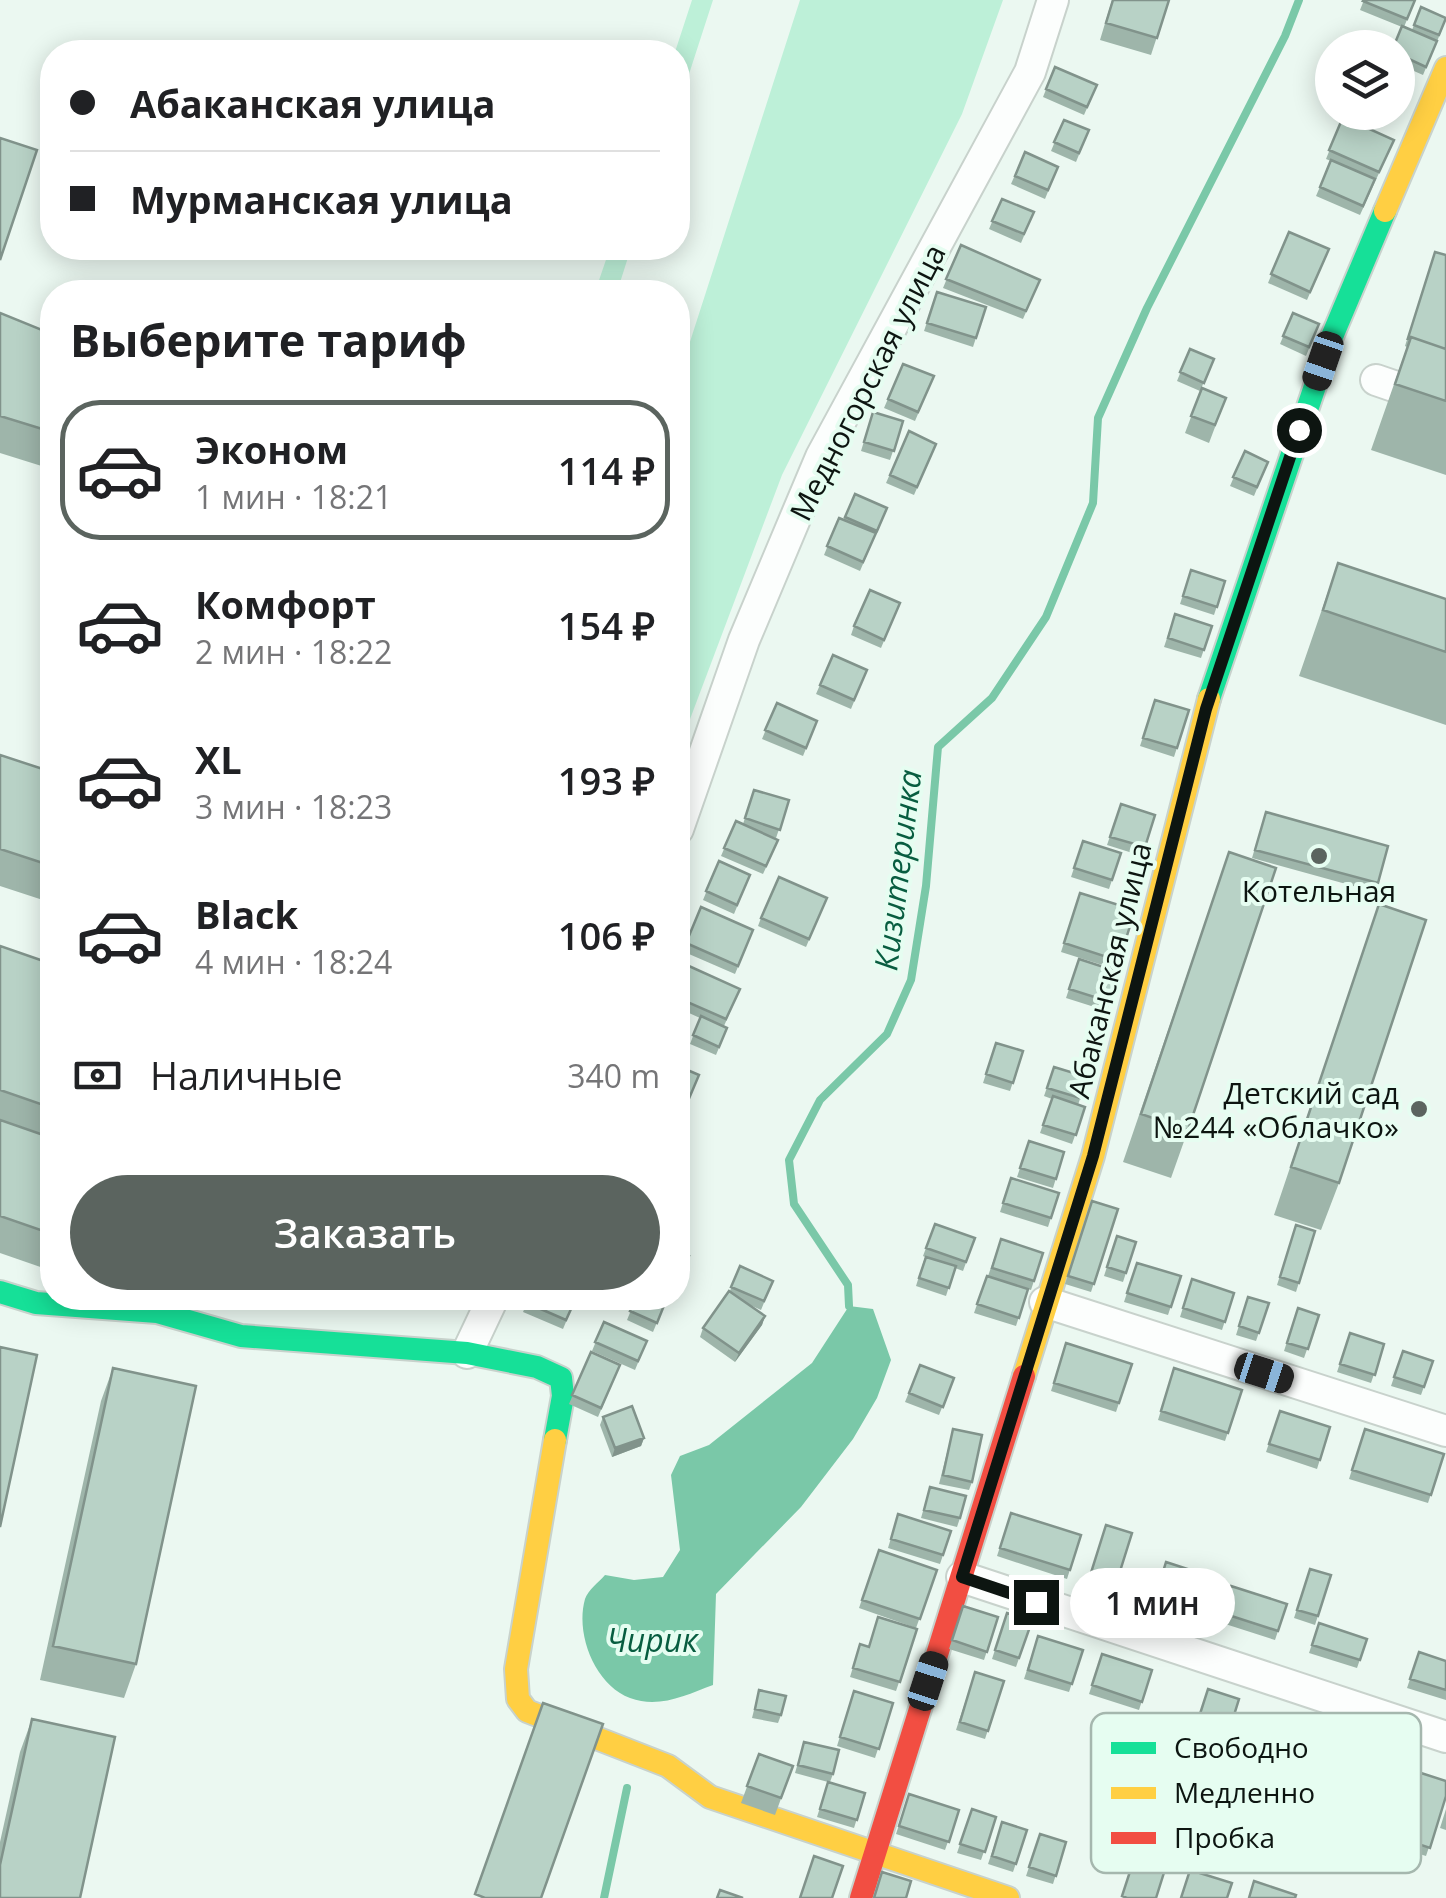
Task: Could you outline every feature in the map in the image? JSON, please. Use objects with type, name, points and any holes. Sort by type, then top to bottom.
[{"type":"street","name":"Медногорская улица","points":[[690,795],[744,640],[821,457],[1030,72],[1054,0]]},
{"type":"street","name":"Абаканская улица","points":[[861,1898],[1093,1156],[1206,709],[1330,339],[1446,68]]},
{"type":"street","points":[[1376,380],[1446,404]]},
{"type":"street","points":[[0,1292],[40,1303]]},
{"type":"street","points":[[1045,1302],[1446,1432]]},
{"type":"street","points":[[130,1310],[157,1312],[240,1336],[467,1353],[537,1366],[561,1378],[562,1396],[516,1669],[518,1699],[527,1712],[660,1759],[694,1780],[710,1797],[1008,1898]]},
{"type":"street","points":[[467,1353],[487,1310]]},
{"type":"street","points":[[962,1577],[1373,1713]]},
{"type":"street","points":[[1421,1729],[1446,1737]]},
{"type":"shaded area","points":[[692,0],[713,0],[690,71],[690,40],[679,40]]},
{"type":"shaded area","points":[[800,0],[1003,0],[962,114],[782,475],[690,719],[690,342]]},
{"type":"shaded area","points":[[606,260],[627,260],[621,280],[599,280]]},
{"type":"water","name":"Чирик","points":[[849,1306],[873,1309],[891,1360],[877,1398],[853,1439],[801,1507],[716,1594],[713,1685],[662,1701],[630,1698],[607,1682],[591,1657],[583,1627],[586,1596],[605,1575],[634,1580],[663,1577],[680,1550],[671,1475],[680,1456],[709,1445],[812,1363]]},
{"type":"building","points":[[1113,0],[1169,0],[1157,38],[1106,23]]},
{"type":"building","points":[[1364,0],[1415,0],[1407,19]]},
{"type":"building","points":[[1421,7],[1446,18],[1439,35],[1414,25]]},
{"type":"building","points":[[1415,32],[1437,41],[1426,67],[1415,62]]},
{"type":"building","points":[[1055,67],[1097,85],[1087,107],[1046,89]]},
{"type":"building","points":[[1064,120],[1089,130],[1079,153],[1054,142]]},
{"type":"building","points":[[1337,130],[1372,130],[1394,140],[1379,172],[1329,150]]},
{"type":"building","points":[[0,138],[37,150],[0,260]]},
{"type":"building","points":[[1025,152],[1058,167],[1048,190],[1015,176]]},
{"type":"building","points":[[1331,160],[1375,179],[1363,206],[1320,187]]},
{"type":"building","points":[[1002,199],[1034,212],[1024,234],[992,221]]},
{"type":"building","points":[[1289,232],[1329,249],[1310,292],[1271,274]]},
{"type":"building","points":[[961,245],[1040,280],[1026,311],[946,279]]},
{"type":"building","points":[[1435,252],[1446,255],[1446,349],[1408,338]]},
{"type":"building","points":[[937,292],[986,307],[976,338],[927,323]]},
{"type":"building","points":[[0,313],[40,329],[40,428],[0,416]]},
{"type":"building","points":[[1293,313],[1319,324],[1309,347],[1283,336]]},
{"type":"building","points":[[1411,337],[1446,349],[1446,401],[1395,384]]},
{"type":"building","points":[[1190,349],[1214,359],[1204,383],[1180,372]]},
{"type":"building","points":[[903,364],[934,376],[918,412],[888,399]]},
{"type":"building","points":[[1202,388],[1226,398],[1215,425],[1191,416]]},
{"type":"building","points":[[873,412],[903,421],[894,451],[864,442]]},
{"type":"building","points":[[909,431],[936,444],[917,487],[890,475]]},
{"type":"building","points":[[1245,451],[1268,462],[1257,487],[1233,477]]},
{"type":"building","points":[[855,494],[887,508],[877,531],[845,517]]},
{"type":"building","points":[[839,518],[876,533],[863,562],[827,546]]},
{"type":"building","points":[[1338,563],[1446,599],[1446,652],[1323,610]]},
{"type":"building","points":[[1191,570],[1225,581],[1217,607],[1183,596]]},
{"type":"building","points":[[870,590],[900,603],[884,640],[854,626]]},
{"type":"building","points":[[1175,614],[1212,626],[1204,650],[1168,638]]},
{"type":"building","points":[[833,655],[867,670],[854,700],[820,685]]},
{"type":"building","points":[[1155,700],[1189,710],[1177,748],[1143,738]]},
{"type":"building","points":[[777,703],[817,721],[806,748],[765,730]]},
{"type":"building","points":[[0,755],[40,768],[40,862],[0,849]]},
{"type":"building","points":[[754,790],[789,800],[780,830],[745,818]]},
{"type":"building","points":[[1121,804],[1155,815],[1145,847],[1110,837]]},
{"type":"building","name":"Котельная","points":[[1266,812],[1388,846],[1378,883],[1255,850]]},
{"type":"building","points":[[736,821],[778,840],[766,866],[724,848]]},
{"type":"building","points":[[1083,841],[1121,853],[1112,880],[1074,868]]},
{"type":"building","points":[[1229,852],[1276,868],[1188,1130],[1141,1114]]},
{"type":"building","points":[[719,861],[750,875],[737,905],[706,891]]},
{"type":"building","points":[[779,877],[827,898],[809,939],[761,918]]},
{"type":"building","points":[[1080,893],[1135,910],[1119,961],[1064,943]]},
{"type":"building","points":[[1379,904],[1426,920],[1339,1183],[1291,1167]]},
{"type":"building","points":[[701,907],[753,930],[738,966],[690,945],[690,933]]},
{"type":"building","points":[[0,946],[40,960],[40,1104],[0,1090]]},
{"type":"building","points":[[1079,959],[1119,972],[1110,1002],[1069,989]]},
{"type":"building","points":[[690,966],[740,989],[726,1019],[690,1003]]},
{"type":"building","points":[[701,1016],[727,1028],[719,1047],[693,1035]]},
{"type":"building","points":[[996,1043],[1023,1051],[1013,1083],[986,1074]]},
{"type":"building","points":[[1054,1067],[1087,1077],[1080,1098],[1047,1088]]},
{"type":"building","points":[[690,1071],[699,1075],[690,1096]]},
{"type":"building","points":[[1053,1096],[1085,1107],[1076,1135],[1043,1125]]},
{"type":"building","points":[[0,1120],[40,1134],[40,1230],[0,1216]]},
{"type":"building","points":[[1029,1141],[1064,1152],[1056,1179],[1020,1168]]},
{"type":"building","points":[[1011,1178],[1059,1193],[1051,1218],[1003,1203]]},
{"type":"building","points":[[1092,1201],[1118,1209],[1094,1284],[1068,1276]]},
{"type":"building","points":[[935,1224],[975,1238],[966,1262],[926,1248]]},
{"type":"building","points":[[1296,1225],[1315,1231],[1299,1283],[1280,1277]]},
{"type":"building","points":[[1117,1236],[1136,1242],[1126,1273],[1107,1267]]},
{"type":"building","points":[[1001,1239],[1043,1253],[1034,1281],[992,1268]]},
{"type":"building","points":[[926,1257],[956,1266],[949,1288],[919,1278]]},
{"type":"building","points":[[1137,1263],[1181,1276],[1171,1307],[1127,1293]]},
{"type":"building","points":[[740,1266],[773,1281],[764,1301],[731,1287]]},
{"type":"building","points":[[987,1276],[1028,1289],[1019,1318],[977,1304]]},
{"type":"building","points":[[1192,1279],[1234,1293],[1225,1322],[1183,1308]]},
{"type":"building","points":[[729,1291],[765,1316],[739,1353],[703,1328]]},
{"type":"building","points":[[1248,1297],[1269,1303],[1259,1333],[1239,1326]]},
{"type":"building","points":[[1298,1308],[1319,1315],[1308,1349],[1287,1343]]},
{"type":"building","points":[[543,1310],[571,1310],[566,1320]]},
{"type":"building","points":[[630,1310],[662,1310],[657,1323]]},
{"type":"building","points":[[604,1322],[647,1341],[638,1361],[595,1342]]},
{"type":"building","points":[[1350,1333],[1384,1344],[1375,1375],[1340,1364]]},
{"type":"building","points":[[1066,1343],[1132,1364],[1119,1403],[1054,1383]]},
{"type":"building","points":[[0,1347],[37,1355],[0,1527]]},
{"type":"building","points":[[1403,1351],[1433,1361],[1424,1387],[1394,1377]]},
{"type":"building","points":[[591,1352],[620,1365],[601,1408],[572,1395]]},
{"type":"building","points":[[920,1365],[954,1378],[943,1407],[909,1393]]},
{"type":"building","points":[[113,1368],[196,1386],[136,1664],[53,1646]]},
{"type":"building","points":[[1174,1368],[1242,1390],[1228,1433],[1161,1411]]},
{"type":"building","points":[[632,1406],[644,1438],[615,1448],[603,1417]]},
{"type":"building","points":[[1280,1411],[1330,1427],[1320,1460],[1269,1444]]},
{"type":"building","points":[[953,1429],[982,1435],[972,1482],[943,1475]]},
{"type":"building","points":[[1365,1429],[1444,1454],[1431,1495],[1352,1470]]},
{"type":"building","points":[[930,1487],[966,1496],[960,1518],[924,1510]]},
{"type":"building","points":[[1011,1513],[1081,1535],[1070,1570],[1000,1548]]},
{"type":"building","points":[[898,1514],[951,1531],[943,1555],[891,1539]]},
{"type":"building","points":[[1106,1525],[1132,1533],[1116,1584],[1090,1576]]},
{"type":"building","points":[[879,1550],[937,1570],[920,1619],[862,1600]]},
{"type":"building","points":[[1166,1562],[1200,1573],[1189,1608],[1155,1598]]},
{"type":"building","points":[[1310,1569],[1331,1575],[1318,1616],[1297,1610]]},
{"type":"building","points":[[1231,1586],[1287,1604],[1278,1631],[1222,1613]]},
{"type":"building","points":[[963,1606],[998,1617],[987,1652],[952,1640]]},
{"type":"building","points":[[1007,1613],[1032,1621],[1019,1658],[995,1650]]},
{"type":"building","points":[[878,1617],[917,1629],[900,1682],[853,1668],[860,1644],[869,1647]]},
{"type":"building","points":[[1319,1623],[1367,1639],[1360,1660],[1312,1645]]},
{"type":"building","points":[[1038,1636],[1083,1650],[1072,1684],[1028,1670]]},
{"type":"building","points":[[1419,1652],[1446,1661],[1446,1690],[1410,1679]]},
{"type":"building","points":[[1102,1654],[1152,1670],[1142,1702],[1092,1685]]},
{"type":"building","points":[[975,1672],[1004,1681],[988,1731],[960,1722]]},
{"type":"building","points":[[1208,1689],[1239,1699],[1235,1713],[1200,1713]]},
{"type":"building","points":[[759,1690],[786,1696],[781,1715],[755,1709]]},
{"type":"building","points":[[854,1691],[893,1703],[879,1749],[840,1737]]},
{"type":"building","points":[[543,1703],[603,1724],[541,1898],[485,1898],[475,1894]]},
{"type":"building","points":[[32,1719],[115,1737],[80,1898],[0,1898],[0,1865]]},
{"type":"building","points":[[804,1742],[839,1750],[833,1774],[798,1765]]},
{"type":"building","points":[[759,1754],[793,1766],[781,1798],[747,1786]]},
{"type":"building","points":[[1421,1773],[1446,1781],[1446,1796],[1430,1848],[1421,1845]]},
{"type":"building","points":[[828,1782],[865,1793],[857,1820],[820,1809]]},
{"type":"building","points":[[909,1794],[959,1810],[949,1842],[899,1826]]},
{"type":"building","points":[[972,1809],[996,1817],[985,1852],[960,1844]]},
{"type":"building","points":[[1002,1822],[1027,1830],[1016,1864],[992,1856]]},
{"type":"building","points":[[1040,1834],[1066,1842],[1056,1876],[1029,1867]]},
{"type":"building","points":[[814,1856],[843,1866],[832,1898],[800,1898]]},
{"type":"building","points":[[882,1872],[911,1881],[906,1898],[874,1898]]},
{"type":"building","points":[[1129,1873],[1164,1873],[1156,1898],[1122,1896]]},
{"type":"building","points":[[1189,1873],[1232,1883],[1227,1898],[1181,1898]]},
{"type":"building","points":[[1254,1881],[1296,1895],[1295,1898],[1249,1898]]},
{"type":"building","points":[[720,1890],[743,1898],[717,1898]]},
{"type":"waterway","name":"Кизитеринка","points":[[849,1306],[848,1285],[794,1204],[789,1160],[820,1100],[887,1034],[911,980],[926,886],[938,747],[992,698],[1046,617],[1093,503],[1098,418],[1147,308],[1285,36],[1299,0]]},
{"type":"waterway","name":"Кизитеринка","points":[[604,1898],[627,1788]]},
{"type":"traffic: fast","points":[[1209,699],[1331,339],[1385,211]]},
{"type":"traffic: fast","points":[[0,1292],[40,1303]]},
{"type":"traffic: fast","points":[[130,1310],[157,1312],[241,1336],[467,1353],[537,1367],[561,1378],[563,1396],[555,1440]]},
{"type":"traffic: slow","points":[[1385,211],[1446,68]]},
{"type":"traffic: slow","points":[[1024,1376],[1093,1156],[1209,699]]},
{"type":"traffic: slow","points":[[555,1440],[516,1669],[518,1699],[527,1711],[668,1766],[710,1797],[1008,1898]]},
{"type":"traffic: jam","points":[[861,1898],[1024,1376]]},
{"type":"place","name":"Котельная","points":[[1319,856]]},
{"type":"place","name":"Детский сад №244 «Облачко»","points":[[1419,1109]]},
{"type":"route","points":[[1036,1602],[962,1577],[1093,1156],[1206,709],[1299,430]]}]
